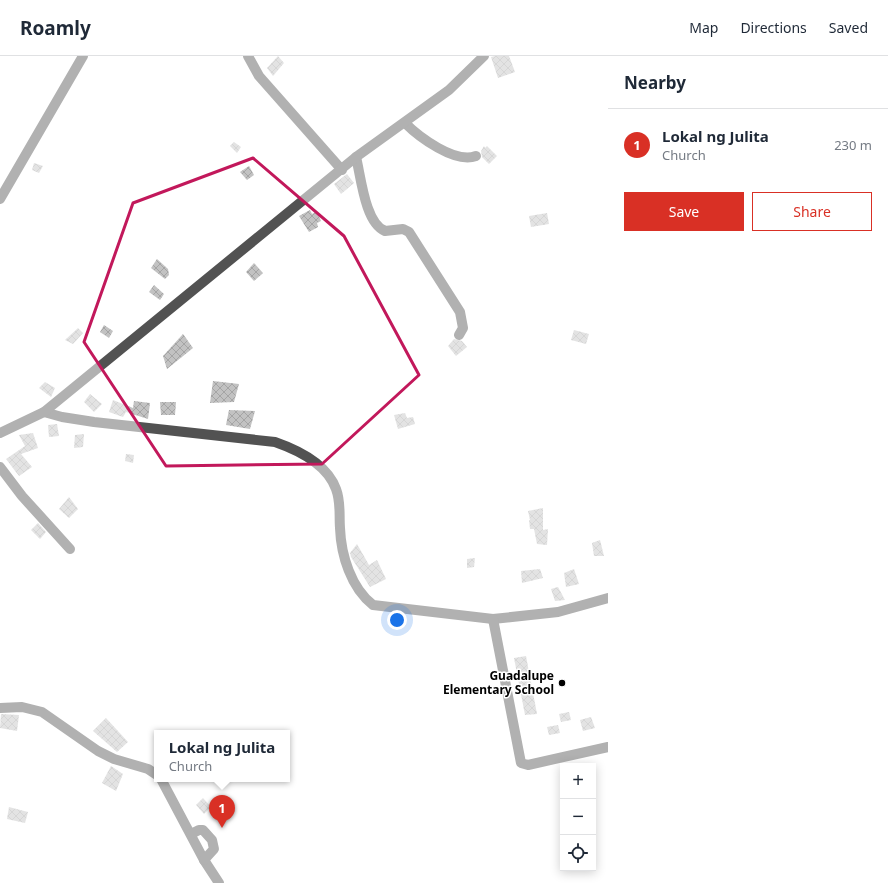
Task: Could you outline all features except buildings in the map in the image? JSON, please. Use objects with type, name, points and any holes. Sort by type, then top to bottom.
[{"type":"street","points":[[0,199],[83,56]]},
{"type":"street","points":[[248,56],[259,76],[342,170]]},
{"type":"street","points":[[0,433],[44,412],[342,170],[356,157],[449,90],[484,56]]},
{"type":"street","points":[[405,123],[436,148],[468,158],[476,156]]},
{"type":"street","points":[[356,157],[369,213],[375,224],[385,231],[403,229],[409,232],[460,312],[463,328],[459,335]]},
{"type":"street","points":[[44,412],[62,418],[275,442],[286,446],[323,468],[332,481],[340,506],[340,528],[347,563],[359,590],[373,605],[493,619],[558,612],[608,598]]},
{"type":"street","points":[[0,466],[22,496],[70,549]]},
{"type":"street","points":[[493,619],[521,762],[528,765],[608,747]]},
{"type":"street","points":[[0,708],[22,707],[42,712],[98,751],[114,759],[148,769],[154,773]]},
{"type":"street","points":[[163,782],[204,860],[219,883]]},
{"type":"street","points":[[191,834],[199,830],[203,830],[212,840],[214,849],[204,860]]},
{"type":"highlighted area","points":[[253,158],[344,236],[419,375],[322,464],[166,466],[84,342],[133,203]]},
{"type":"place","name":"Guadalupe Elementary School","points":[[562,683]]},
{"type":"place","name":"Lokal ng Julita","points":[[222,828]]}]
